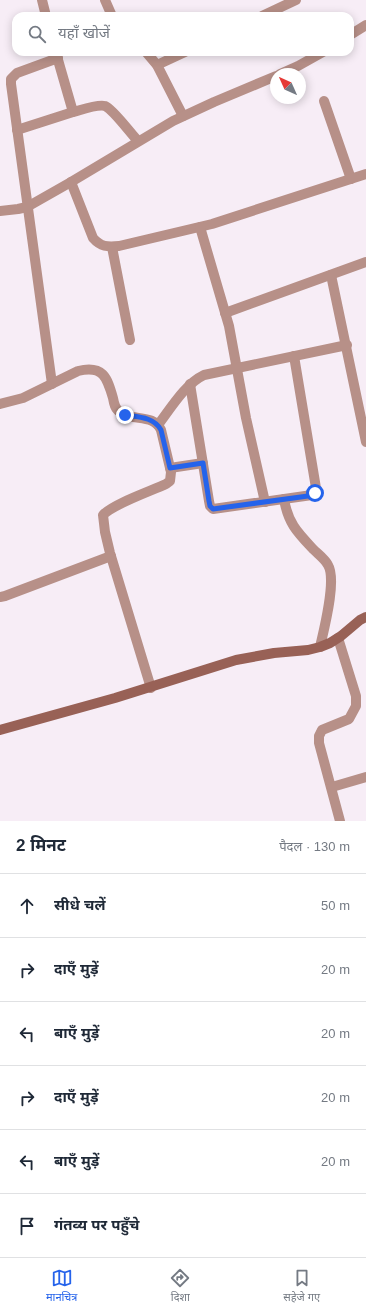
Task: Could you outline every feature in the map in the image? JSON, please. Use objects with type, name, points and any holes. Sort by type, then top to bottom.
[{"type":"street","points":[[42,0],[45,12]]},
{"type":"street","points":[[105,0],[110,12]]},
{"type":"street","points":[[270,12],[296,0]]},
{"type":"street","points":[[354,32],[366,25]]},
{"type":"street","points":[[52,384],[11,79],[17,73],[55,56]]},
{"type":"street","points":[[57,56],[73,112]]},
{"type":"street","points":[[149,56],[157,65],[183,116]]},
{"type":"street","points":[[157,65],[177,56]]},
{"type":"street","points":[[294,68],[316,56]]},
{"type":"street","points":[[0,211],[27,207],[183,116],[270,79]]},
{"type":"street","points":[[324,101],[351,179]]},
{"type":"street","points":[[17,130],[91,107],[104,106],[111,110],[138,141]]},
{"type":"street","points":[[71,182],[93,238],[99,244],[112,247],[200,227],[366,174]]},
{"type":"street","points":[[200,227],[229,326],[246,418],[265,502]]},
{"type":"street","points":[[112,247],[130,340]]},
{"type":"street","points":[[225,312],[366,262]]},
{"type":"street","points":[[331,275],[347,345],[366,442]]},
{"type":"street","points":[[158,425],[190,384],[204,375],[347,345]]},
{"type":"street","points":[[190,384],[209,501],[210,506],[213,509],[312,495],[315,493],[316,488],[294,356]]},
{"type":"street","points":[[0,404],[23,398],[78,371],[88,369],[97,370],[104,374],[109,382],[115,407],[119,412],[125,415],[154,421],[161,430],[170,468],[170,481],[106,511],[103,515],[104,532],[151,688]]},
{"type":"street","points":[[170,468],[203,463]]},
{"type":"street","points":[[284,499],[289,518],[296,531],[328,564],[330,572],[329,601],[320,647]]},
{"type":"street","points":[[0,597],[111,556]]},
{"type":"street","points":[[0,730],[151,688],[236,660],[320,647],[338,638],[366,617]]},
{"type":"street","points":[[338,638],[356,696],[356,706],[349,719],[322,730],[319,736],[319,743],[340,821]]},
{"type":"street","points":[[332,787],[366,777]]},
{"type":"route","points":[[125,415],[154,421],[158,425],[161,430],[170,468],[203,463],[210,506],[213,509],[308,496],[315,493]]}]
